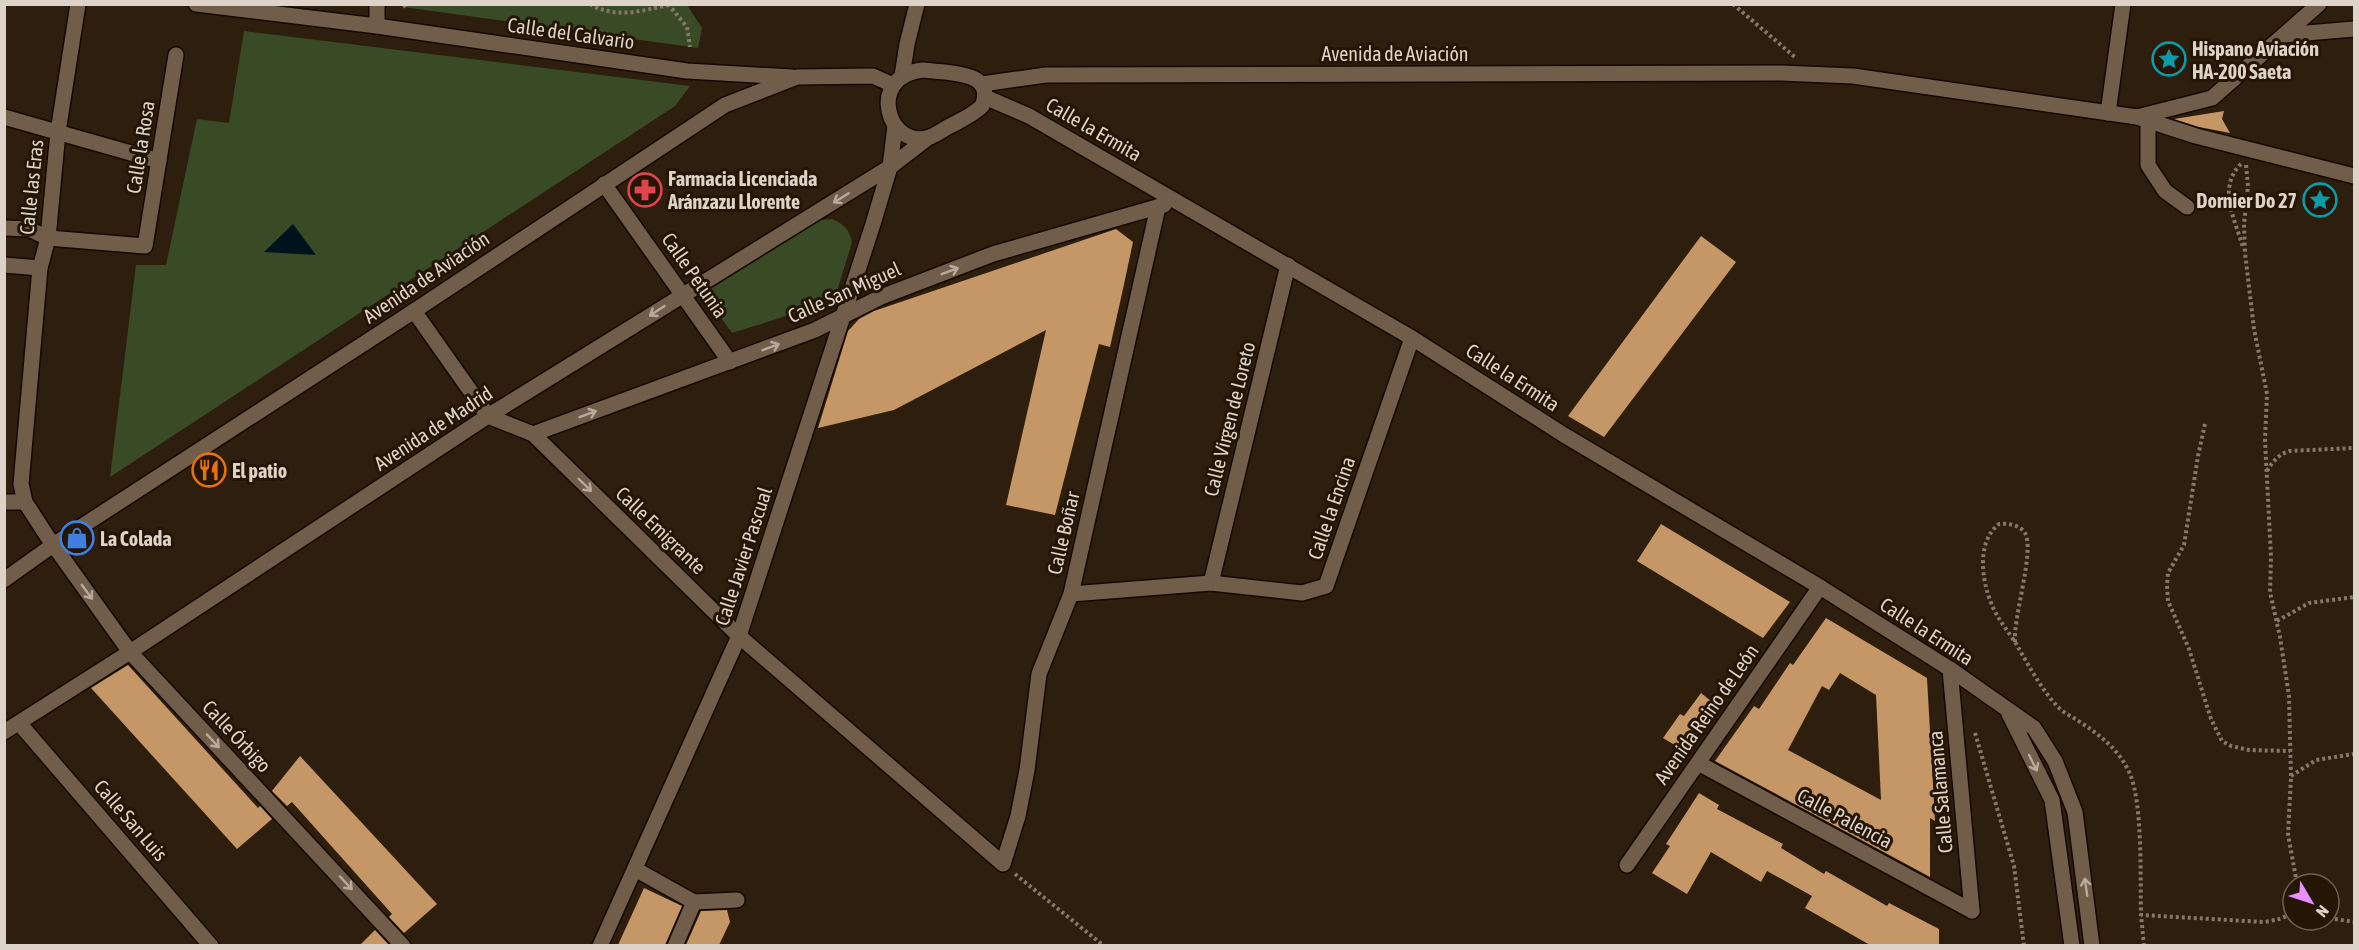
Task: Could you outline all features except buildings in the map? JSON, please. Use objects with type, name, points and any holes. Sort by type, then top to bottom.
[{"type":"street","name":"Calle las Eras","points":[[53,545],[25,502],[21,484],[40,268],[48,238],[58,132],[78,4]]},
{"type":"street","name":"Calle del Calvario","points":[[196,4],[377,26],[687,71],[797,77]]},
{"type":"street","points":[[377,4],[377,26]]},
{"type":"street","points":[[917,4],[898,81],[888,99],[888,108],[895,126],[912,137],[929,137]]},
{"type":"street","points":[[2108,113],[2123,4]]},
{"type":"street","points":[[2143,119],[2212,98],[2319,4]]},
{"type":"street","points":[[2284,35],[2355,29]]},
{"type":"street","points":[[907,44],[923,70]]},
{"type":"street","name":"Calle la Rosa","points":[[48,238],[145,246],[176,55]]},
{"type":"street","points":[[890,167],[929,137],[982,106],[983,91],[971,76],[923,70],[912,72],[898,81]]},
{"type":"street","name":"Avenida de Aviación","points":[[983,91],[1046,75],[1781,73],[1853,76],[2143,119]]},
{"type":"street","name":"Avenida de Aviación","points":[[4,580],[53,545],[414,311],[725,105],[797,77],[873,76],[898,81]]},
{"type":"street","name":"Calle la Ermita","points":[[983,91],[1177,200],[1412,338],[1564,435],[1820,587],[1950,669],[2034,729],[2055,761],[2075,812],[2092,945]]},
{"type":"street","points":[[4,117],[159,161]]},
{"type":"street","points":[[2143,119],[2196,136],[2355,176]]},
{"type":"street","points":[[2143,119],[2148,165],[2165,190],[2187,207]]},
{"type":"street","name":"Calle Javier Pascual","points":[[600,945],[739,636],[890,167],[895,126]]},
{"type":"street","name":"Avenida de Madrid","points":[[4,732],[130,652],[488,416],[890,167]]},
{"type":"street","name":"Calle Petunia","points":[[604,184],[730,362]]},
{"type":"street","name":"Calle San Miguel","points":[[533,434],[815,330],[881,297],[993,254],[1177,200]]},
{"type":"street","name":"Calle Boñar","points":[[1003,864],[1018,816],[1027,770],[1039,674],[1071,594],[1158,207]]},
{"type":"street","points":[[4,228],[29,229],[48,238]]},
{"type":"street","points":[[4,265],[40,268]]},
{"type":"street","name":"Calle Virgen de Loreto","points":[[1211,583],[1288,265]]},
{"type":"street","points":[[414,311],[488,416]]},
{"type":"street","name":"Calle la Encina","points":[[1071,594],[1211,583],[1302,593],[1326,586],[1412,338]]},
{"type":"street","name":"Calle Emigrante","points":[[488,416],[533,434],[739,636],[1003,864]]},
{"type":"street","points":[[4,502],[25,502]]},
{"type":"street","name":"Calle Órbigo","points":[[53,545],[130,652],[403,945]]},
{"type":"street","name":"Avenida Reino de León","points":[[1627,865],[1820,587]]},
{"type":"street","name":"Calle Salamanca","points":[[1950,669],[1972,911]]},
{"type":"street","points":[[2007,711],[2052,800],[2072,945]]},
{"type":"street","name":"Calle San Luis","points":[[19,723],[211,945]]},
{"type":"street","name":"Calle Palencia","points":[[1698,763],[1972,911]]},
{"type":"street","points":[[635,869],[694,902],[737,900]]},
{"type":"street","points":[[675,945],[694,902]]},
{"type":"path","points":[[590,4],[596,8],[628,14],[668,5],[687,27],[690,47]]},
{"type":"path","points":[[1733,4],[1794,54],[1810,75]]},
{"type":"path","points":[[2245,253],[2231,210],[2228,191],[2230,180],[2246,159],[2248,186],[2244,224],[2245,253],[2254,329],[2267,394],[2265,440],[2271,557],[2270,592],[2289,696],[2288,834],[2295,872]]},
{"type":"path","points":[[2205,424],[2184,545],[2168,573],[2168,601],[2189,649],[2211,719],[2222,741],[2231,746],[2249,750],[2290,751]]},
{"type":"path","points":[[2266,471],[2273,460],[2289,451],[2355,448]]},
{"type":"path","points":[[2015,642],[2015,620],[2025,570],[2027,540],[2025,532],[2015,526],[1999,524],[1991,531],[1985,543],[1983,556],[1990,599],[1997,616],[2046,693],[2061,710],[2106,739],[2119,754],[2131,776],[2138,816],[2144,945]]},
{"type":"path","points":[[2277,621],[2309,603],[2355,597]]},
{"type":"path","points":[[1974,724],[2014,866],[2024,945]]},
{"type":"path","points":[[2290,777],[2316,760],[2355,754]]},
{"type":"path","points":[[1003,864],[1104,945]]},
{"type":"path","points":[[2141,915],[2264,922],[2281,919]]},
{"type":"green space","points":[[401,5],[687,5],[702,28],[698,48]]},
{"type":"green space","points":[[244,31],[690,86],[675,106],[110,477],[136,265],[166,265],[197,119],[229,123]]},
{"type":"green space","points":[[832,219],[845,228],[852,242],[834,301],[732,333],[703,293],[820,220]]},
{"type":"water","points":[[293,224],[316,255],[264,252]]},
{"type":"place","name":"Hispano Aviación HA-200 Saeta","points":[[2169,59]]},
{"type":"place","name":"Farmacia Licenciada Aránzazu Llorente","points":[[645,190]]},
{"type":"place","name":"Dornier Do 27","points":[[2320,200]]},
{"type":"place","name":"El patio","points":[[209,470]]},
{"type":"place","name":"La Colada","points":[[77,538]]}]
